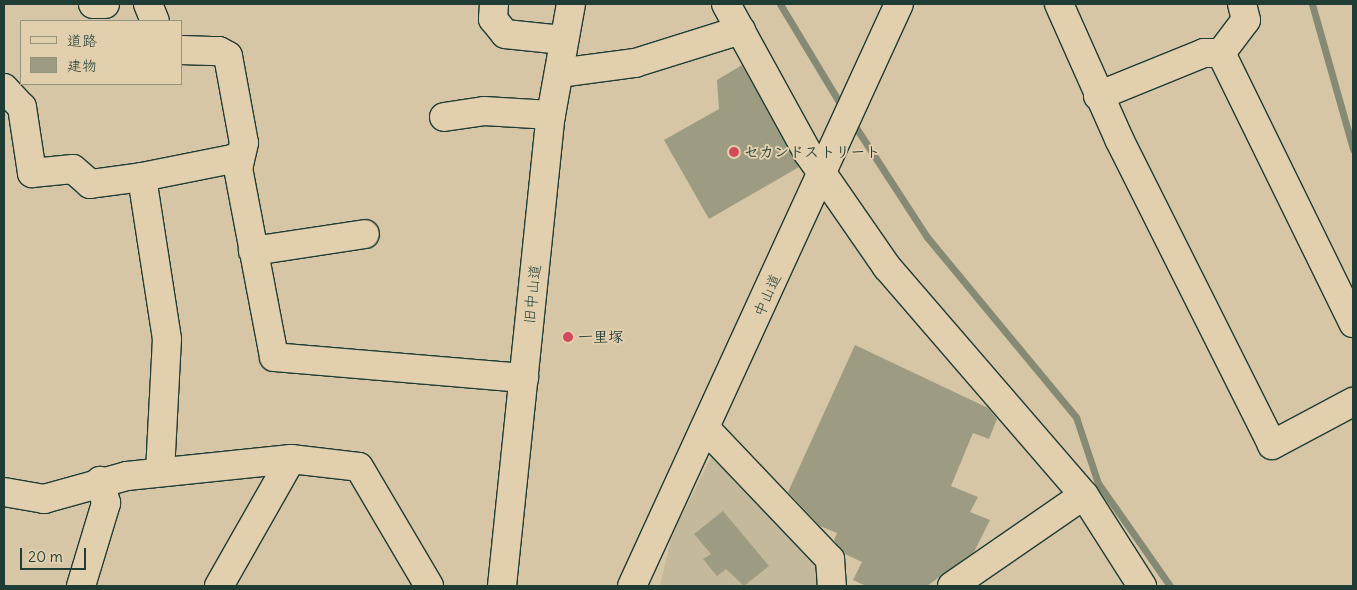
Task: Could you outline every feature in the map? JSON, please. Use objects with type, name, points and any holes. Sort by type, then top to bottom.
[{"type":"main road","points":[[93,4],[105,4]]},
{"type":"main road","points":[[148,4],[155,20]]},
{"type":"main road","points":[[494,4],[493,19],[505,34],[563,40]]},
{"type":"main road","name":"旧中山道","points":[[502,586],[551,115],[571,4]]},
{"type":"main road","points":[[726,4],[808,153],[823,171],[887,266],[1084,495],[1142,586]]},
{"type":"main road","name":"中山道","points":[[632,586],[900,4]]},
{"type":"main road","points":[[1059,4],[1098,96],[1272,445],[1353,402]]},
{"type":"main road","points":[[1221,53],[1246,20],[1242,4]]},
{"type":"main road","points":[[558,73],[635,63],[741,30]]},
{"type":"main road","points":[[182,50],[218,51],[228,56],[244,143],[238,168]]},
{"type":"main road","points":[[1098,96],[1204,53],[1221,53]]},
{"type":"main road","points":[[1221,53],[1353,323]]},
{"type":"main road","points":[[4,88],[22,107],[32,173],[72,169],[90,184],[142,177],[232,159],[238,168],[274,357],[524,378]]},
{"type":"main road","points":[[444,117],[484,110],[551,115]]},
{"type":"main road","points":[[142,177],[167,339],[160,472]]},
{"type":"main road","points":[[253,251],[365,234]]},
{"type":"main road","points":[[706,428],[830,559],[832,586]]},
{"type":"main road","points":[[220,586],[290,459]]},
{"type":"main road","points":[[4,492],[44,499],[100,482],[160,472],[290,459],[359,467],[429,586]]},
{"type":"main road","points":[[81,586],[106,503],[100,482]]},
{"type":"main road","points":[[952,586],[1084,495]]},
{"type":"shaded area","points":[[713,454],[819,569],[820,586],[660,586],[672,534]]},
{"type":"building","name":"セカンドストリート","points":[[742,65],[799,167],[709,219],[664,140],[719,109],[717,80]]},
{"type":"building","points":[[855,345],[988,408],[997,419],[989,439],[973,433],[951,486],[978,497],[970,512],[990,520],[974,552],[927,586],[866,586],[853,580],[862,562],[843,553],[834,540],[837,533],[820,526],[788,492]]},
{"type":"building","points":[[723,511],[769,566],[744,586],[726,569],[717,576],[703,559],[711,554],[694,534]]},
{"type":"waterway","points":[[780,4],[844,110]]},
{"type":"waterway","points":[[1312,4],[1353,149]]},
{"type":"waterway","points":[[853,123],[927,237],[1076,417],[1098,483],[1170,586]]},
{"type":"place","name":"セカンドストリート","points":[[734,152]]},
{"type":"place","name":"一里塚","points":[[568,337]]}]
